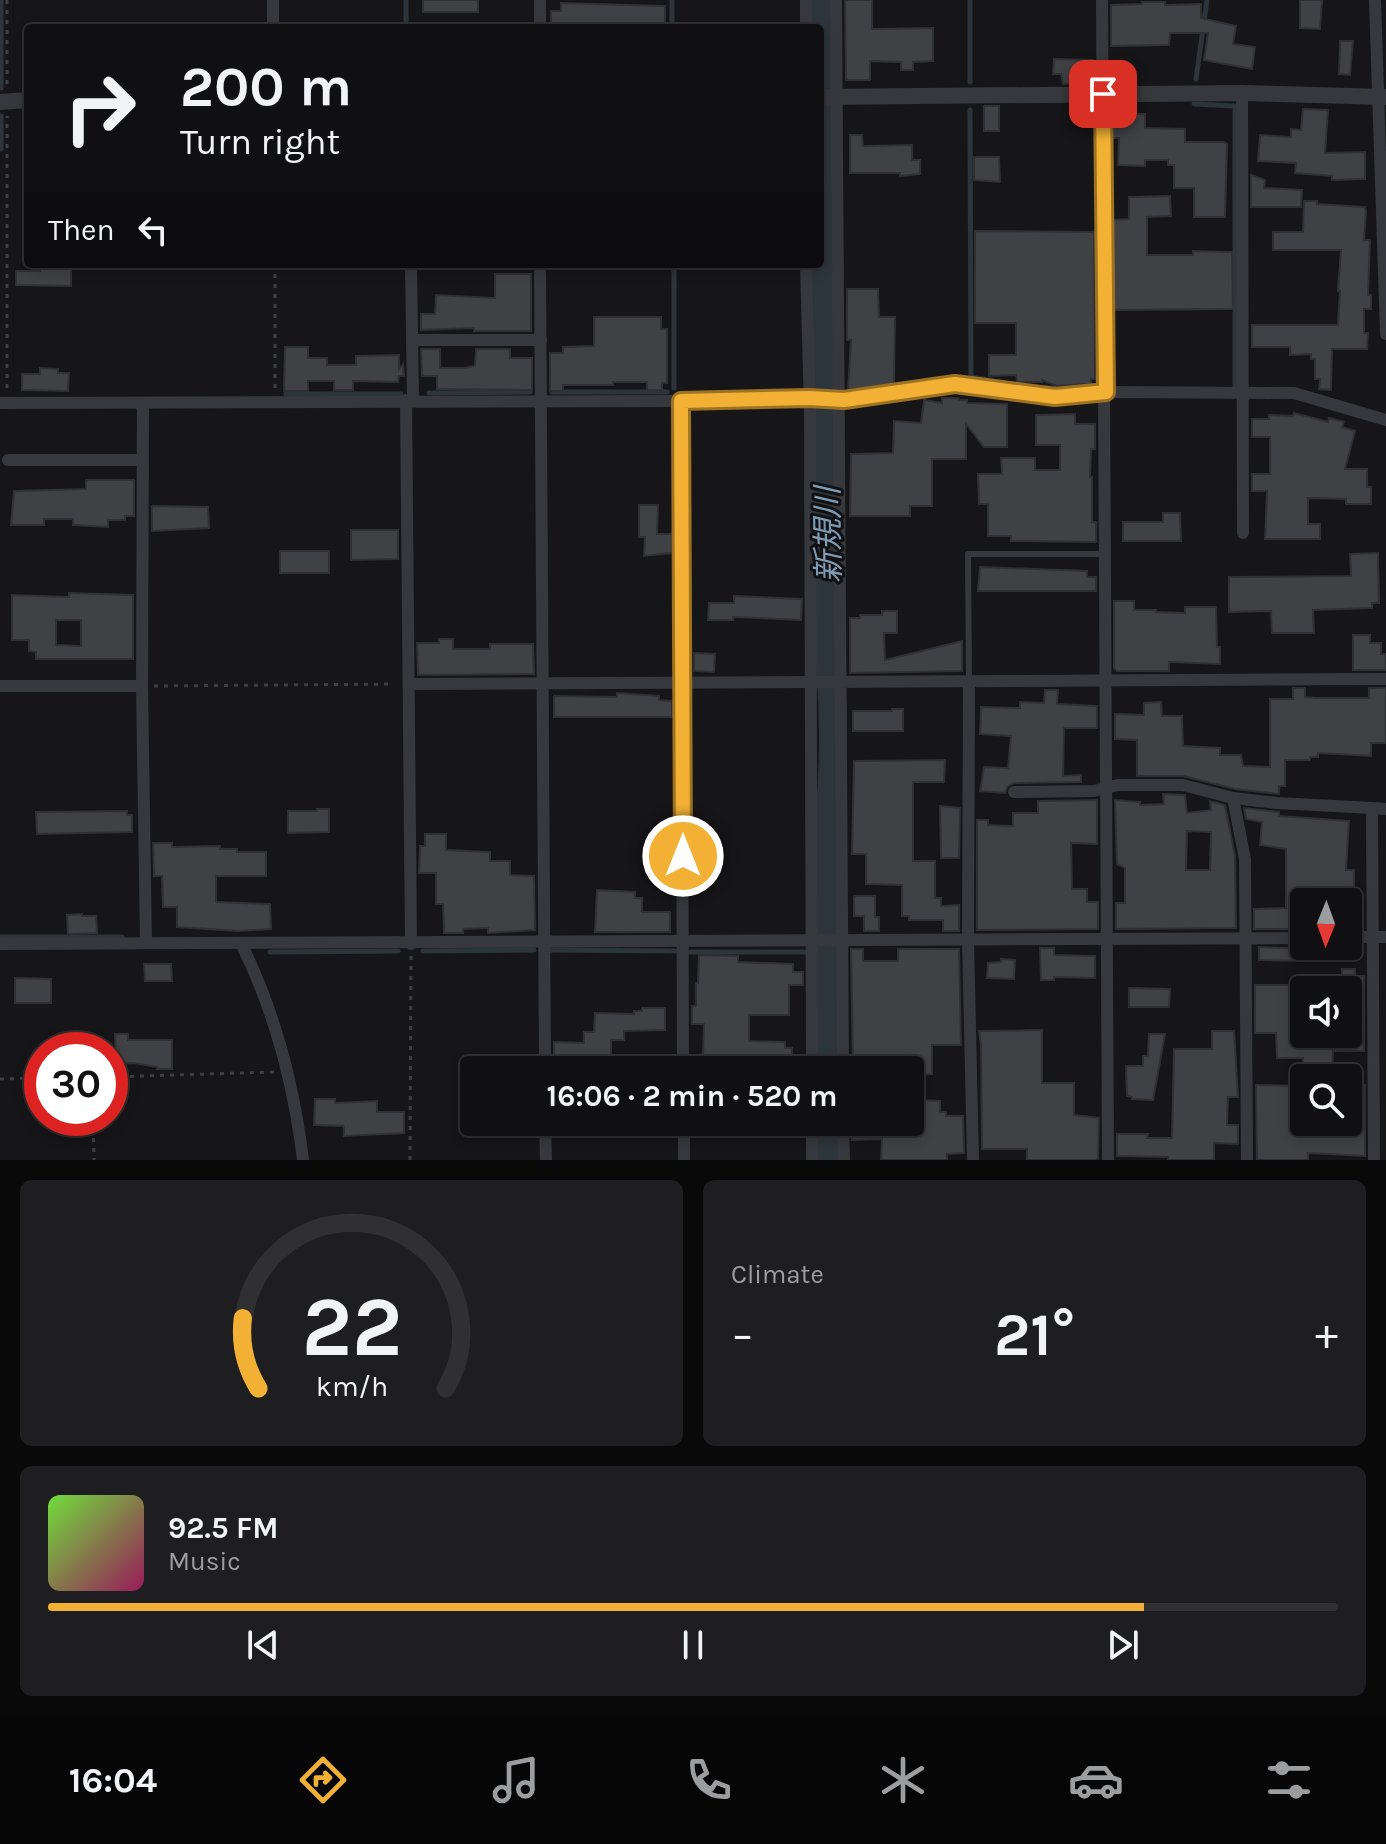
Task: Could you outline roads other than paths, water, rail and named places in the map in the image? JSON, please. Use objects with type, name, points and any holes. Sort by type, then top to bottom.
[{"type":"street","points":[[273,0],[273,24]]},
{"type":"street","points":[[540,0],[540,24]]},
{"type":"street","points":[[806,0],[806,24]]},
{"type":"street","points":[[836,0],[830,97],[841,682],[843,1056]]},
{"type":"street","points":[[1102,0],[1108,1160]]},
{"type":"street","points":[[1375,0],[1382,97],[1381,247],[1386,334]]},
{"type":"street","points":[[830,97],[1242,93],[1382,97]]},
{"type":"street","points":[[1242,93],[1243,533]]},
{"type":"street","points":[[4,102],[24,100]]},
{"type":"street","points":[[411,268],[411,944]]},
{"type":"street","points":[[540,268],[545,1056]]},
{"type":"street","points":[[806,268],[811,398],[812,1056]]},
{"type":"street","points":[[413,340],[541,340]]},
{"type":"street","points":[[4,403],[836,399],[955,384],[1055,397],[1106,392],[1294,393],[1386,420]]},
{"type":"street","points":[[681,401],[683,1056]]},
{"type":"street","points":[[143,403],[142,686],[146,943]]},
{"type":"street","points":[[8,460],[142,460]]},
{"type":"street","points":[[410,684],[1386,679]]},
{"type":"street","points":[[969,682],[968,941],[973,1160]]},
{"type":"street","points":[[0,686],[142,686]]},
{"type":"street","points":[[1014,792],[1094,791],[1118,785],[1183,785],[1233,798],[1386,809]]},
{"type":"street","points":[[1233,798],[1245,859],[1247,1160]]},
{"type":"street","points":[[1372,808],[1380,937],[1374,1160]]},
{"type":"street","points":[[0,944],[683,943],[813,947],[840,941],[1290,938]]},
{"type":"street","points":[[241,943],[263,993],[286,1070],[303,1160]]},
{"type":"street","points":[[545,1136],[546,1160]]},
{"type":"street","points":[[684,1136],[684,1160]]},
{"type":"street","points":[[812,1136],[812,1160]]},
{"type":"street","points":[[843,1136],[844,1160]]},
{"type":"lane","points":[[969,682],[968,554],[1105,554]]},
{"type":"waterway","points":[[1,0],[1,88]]},
{"type":"waterway","points":[[406,0],[406,24]]},
{"type":"waterway","points":[[672,0],[672,24]]},
{"type":"waterway","name":"新規川","points":[[822,0],[822,24]]},
{"type":"waterway","points":[[970,0],[970,82]]},
{"type":"waterway","points":[[1196,79],[1207,0]]},
{"type":"waterway","points":[[1194,104],[1235,106],[1235,389]]},
{"type":"waterway","points":[[970,110],[971,377],[1026,387],[1076,389]]},
{"type":"waterway","points":[[1,116],[1,149]]},
{"type":"waterway","points":[[674,268],[674,388]]},
{"type":"waterway","name":"新規川","points":[[824,268],[826,621],[833,733],[825,844],[827,1056]]},
{"type":"waterway","points":[[429,393],[530,392]]},
{"type":"waterway","points":[[552,392],[667,392]]},
{"type":"waterway","points":[[286,394],[401,394]]},
{"type":"waterway","points":[[0,937],[122,937]]},
{"type":"waterway","points":[[423,951],[534,950]]},
{"type":"waterway","points":[[551,950],[675,951]]},
{"type":"waterway","points":[[270,952],[398,951]]},
{"type":"waterway","points":[[690,952],[826,952]]},
{"type":"waterway","name":"新規川","points":[[827,1136],[827,1160]]}]
